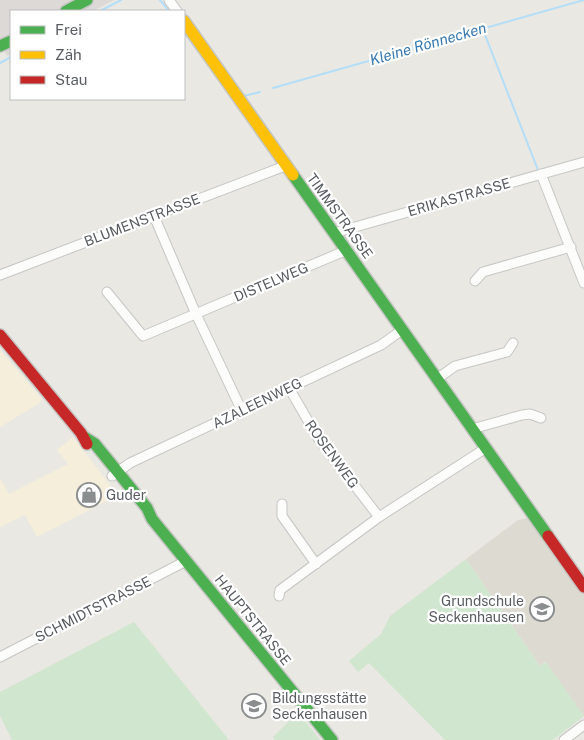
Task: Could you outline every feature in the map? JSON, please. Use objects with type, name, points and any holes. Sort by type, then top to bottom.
[{"type":"street","points":[[68,10],[87,0]]},
{"type":"street","name":"TIMMSTRASSE","points":[[185,22],[584,587]]},
{"type":"street","name":"ERIKASTRASSE","points":[[334,233],[584,162]]},
{"type":"street","name":"BLUMENSTRASSE","points":[[0,275],[285,166]]},
{"type":"street","points":[[540,174],[584,282]]},
{"type":"street","points":[[154,216],[196,314],[242,411]]},
{"type":"street","points":[[475,281],[483,272],[570,247]]},
{"type":"street","name":"DISTELWEG","points":[[107,292],[144,336],[347,250]]},
{"type":"street","name":"AZALEENWEG","points":[[114,474],[130,463],[381,344],[402,330]]},
{"type":"street","name":"HAUPTSTRASSE","points":[[0,335],[84,437],[89,448],[114,474],[141,512],[152,519],[332,740]]},
{"type":"street","points":[[437,379],[455,366],[507,352],[513,343]]},
{"type":"street","name":"ROSENWEG","points":[[289,388],[318,438],[379,517]]},
{"type":"street","points":[[472,429],[522,415],[530,414],[541,418]]},
{"type":"street","points":[[279,596],[280,590],[379,517],[486,448]]},
{"type":"street","points":[[282,504],[282,516],[316,564]]},
{"type":"street","name":"SCHMIDTSTRASSE","points":[[0,657],[186,561]]},
{"type":"street","points":[[564,740],[584,724]]},
{"type":"shaded area","points":[[0,0],[114,0],[95,10],[10,10],[10,54],[7,56],[0,43]]},
{"type":"shaded area","points":[[0,350],[42,399],[38,404],[0,427]]},
{"type":"shaded area","points":[[73,437],[118,495],[37,537],[25,515],[0,527],[0,478],[9,494],[68,464],[57,450]]},
{"type":"shaded area","name":"Grundschule Seckenhausen","points":[[528,518],[584,594],[584,716],[545,662],[540,666],[466,559],[518,520]]},
{"type":"green space","points":[[466,559],[540,666],[546,662],[584,716],[553,740],[445,740],[369,663],[358,672],[349,661],[381,634],[390,616]]},
{"type":"green space","points":[[134,622],[229,740],[12,740],[0,716],[0,692]]},
{"type":"green space","points":[[298,712],[320,740],[275,740],[273,737]]},
{"type":"waterway","name":"Kleine Rönnecken","points":[[102,10],[121,0]]},
{"type":"waterway","name":"Kleine Rönnecken","points":[[160,0],[168,10]]},
{"type":"waterway","name":"Kleine Rönnecken","points":[[273,88],[584,0]]},
{"type":"waterway","name":"Kleine Rönnecken","points":[[185,33],[198,51]]},
{"type":"waterway","points":[[485,35],[538,170]]},
{"type":"waterway","name":"Kleine Rönnecken","points":[[0,63],[10,58]]},
{"type":"waterway","points":[[244,96],[260,92]]},
{"type":"traffic: fast","points":[[68,10],[87,0]]},
{"type":"traffic: fast","points":[[0,46],[10,41]]},
{"type":"traffic: fast","points":[[293,175],[548,536]]},
{"type":"traffic: fast","points":[[84,437],[95,444],[147,508],[152,519],[332,740]]},
{"type":"traffic: slow","points":[[185,22],[293,175]]},
{"type":"traffic: jam","points":[[0,335],[81,433],[87,444]]},
{"type":"traffic: jam","points":[[548,536],[584,587]]},
{"type":"place","name":"Guder","points":[[89,495]]},
{"type":"place","name":"Grundschule Seckenhausen","points":[[542,609]]},
{"type":"place","name":"Bildungsstätte Seckenhausen","points":[[254,706]]}]
